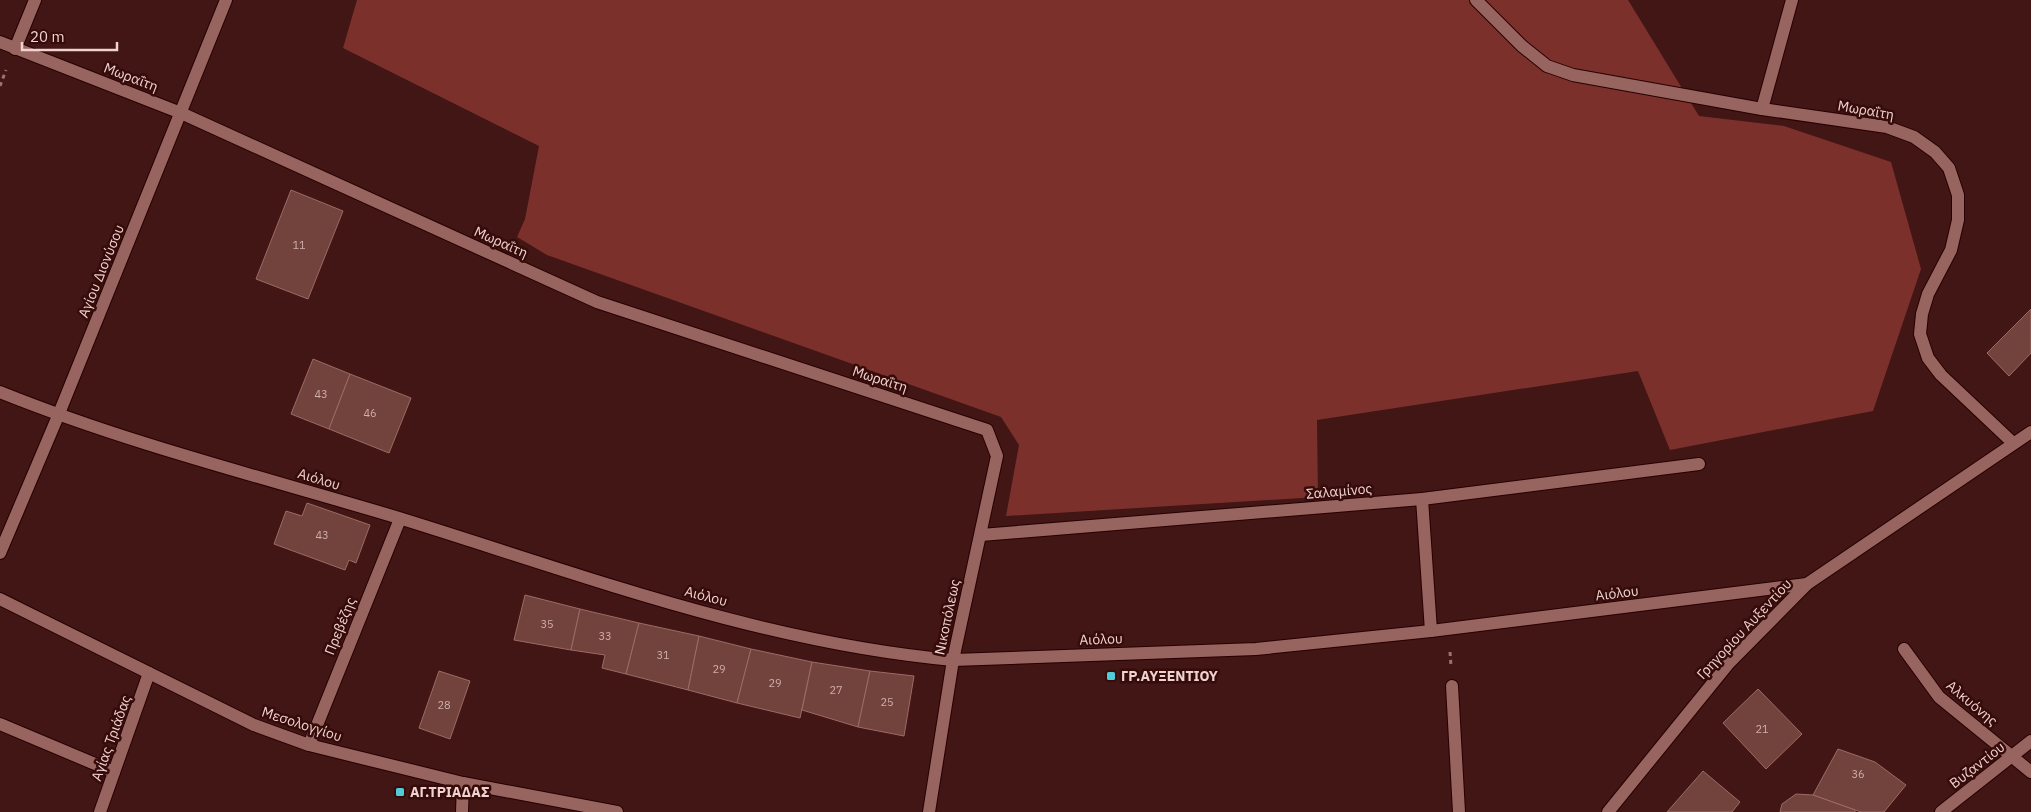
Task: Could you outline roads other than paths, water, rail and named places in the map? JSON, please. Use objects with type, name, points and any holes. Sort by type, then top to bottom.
[{"type":"street","points":[[15,48],[35,0]]},
{"type":"street","name":"Αγίου Διονύσου","points":[[0,553],[58,416],[226,0]]},
{"type":"street","name":"Μωραΐτη","points":[[1476,0],[1522,46],[1547,66],[1573,75],[1762,109],[1887,127],[1914,137],[1935,152],[1950,168],[1958,196],[1958,220],[1951,250],[1928,294],[1922,314],[1920,334],[1928,358],[1940,375],[2013,443]]},
{"type":"street","points":[[1762,109],[1792,0]]},
{"type":"street","name":"Μωραΐτη","points":[[0,42],[181,113],[597,302],[987,430]]},
{"type":"street","name":"Αιόλου","points":[[0,392],[58,416],[400,519],[659,600],[819,640],[895,654],[953,660],[1256,649],[1449,629],[1806,584]]},
{"type":"street","name":"Νικοπόλεως","points":[[929,812],[953,660],[981,536],[996,456],[987,430]]},
{"type":"street","name":"Γρηγορίου Αυξεντίου","points":[[1608,812],[1729,663],[1806,584],[2031,432]]},
{"type":"street","name":"Σαλαμίνος","points":[[981,536],[1422,500],[1699,464]]},
{"type":"street","points":[[1422,500],[1431,631]]},
{"type":"street","name":"Πρεβέζης","points":[[309,745],[400,519]]},
{"type":"street","name":"Μεσολογγίου","points":[[0,599],[254,725],[309,745],[463,783],[617,812]]},
{"type":"street","name":"Αλκυόνης","points":[[1904,649],[1939,697],[2031,772]]},
{"type":"street","name":"Αγίας Τριάδας","points":[[100,812],[150,673]]},
{"type":"street","points":[[1452,686],[1460,812]]},
{"type":"street","points":[[0,724],[114,772]]},
{"type":"street","name":"Βυζαντίου","points":[[1941,812],[2031,741]]},
{"type":"street","points":[[462,812],[463,783]]},
{"type":"place","name":"ΓΡ.ΑΥΞΕΝΤΙΟΥ","points":[[1111,676]]},
{"type":"place","name":"ΑΓ.ΤΡΙΑΔΑΣ","points":[[400,792]]}]
